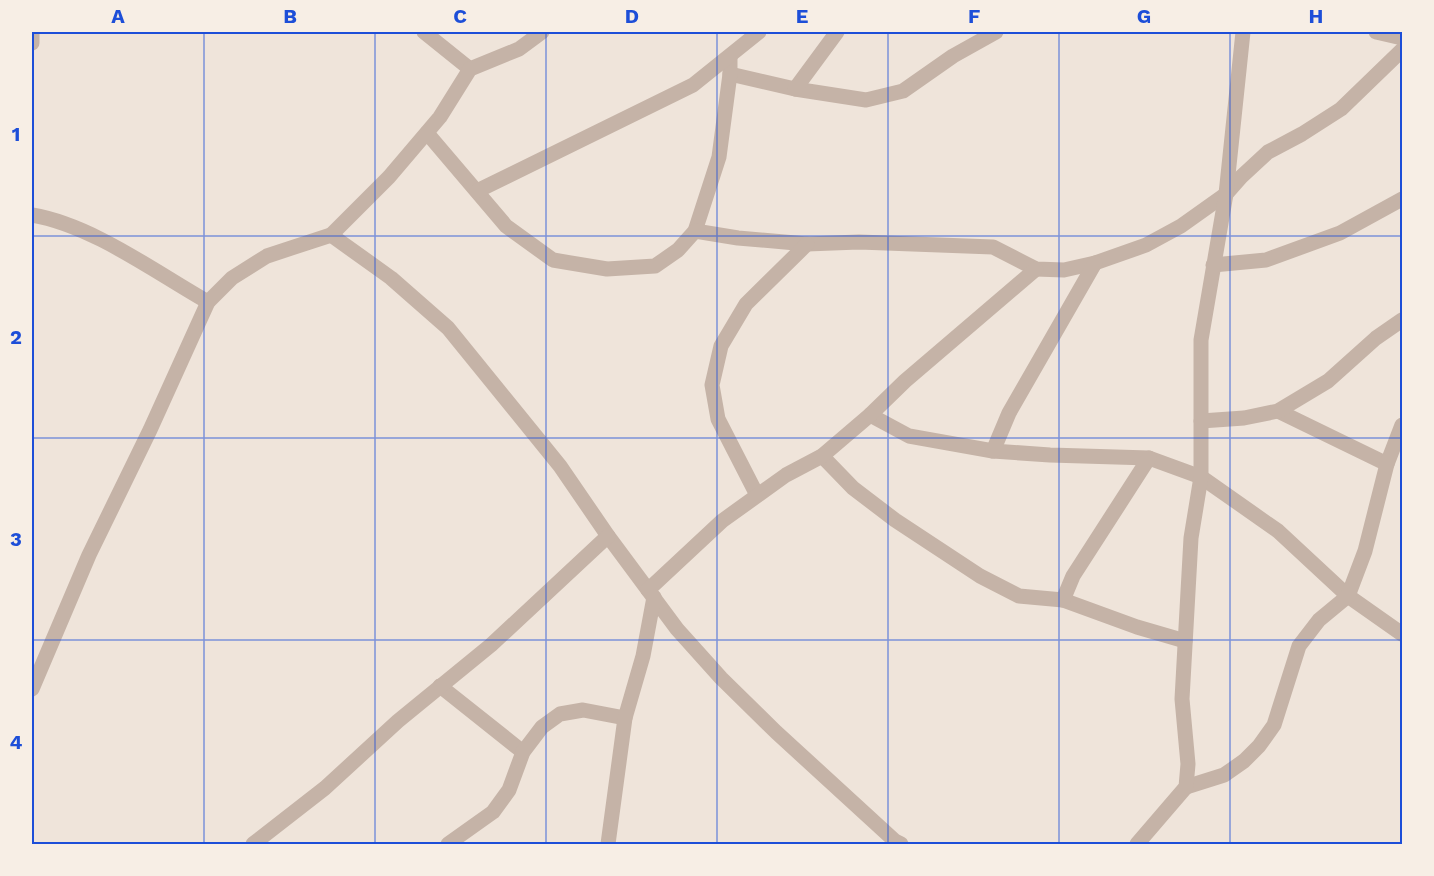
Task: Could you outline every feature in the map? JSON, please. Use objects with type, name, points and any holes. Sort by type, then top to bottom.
[{"type":"street","points":[[32,32],[32,43]]},
{"type":"street","points":[[424,32],[470,69]]},
{"type":"street","points":[[32,689],[37,658],[150,430],[208,302],[232,278],[267,256],[331,235],[389,177],[427,133],[440,117],[470,69],[519,49],[542,32]]},
{"type":"street","points":[[477,191],[693,85],[759,32]]},
{"type":"street","points":[[795,89],[837,32]]},
{"type":"street","points":[[730,74],[795,89],[866,99],[903,91],[953,56],[996,32]]},
{"type":"street","points":[[1186,787],[1188,764],[1182,699],[1191,538],[1201,477],[1201,340],[1226,194],[1243,32]]},
{"type":"street","points":[[1376,32],[1402,38]]},
{"type":"street","points":[[695,231],[738,238],[807,244],[894,243],[993,247],[1036,270],[1064,270],[1095,263],[1146,245],[1181,226],[1226,194],[1268,152],[1341,109],[1402,50]]},
{"type":"street","points":[[427,133],[506,226],[553,260],[608,269],[655,266],[678,250],[695,231],[719,157],[730,74],[730,57]]},
{"type":"street","points":[[1213,266],[1266,260],[1340,233],[1402,199]]},
{"type":"street","points":[[32,215],[47,218],[84,232],[208,302]]},
{"type":"street","points":[[331,235],[391,278],[448,328],[560,466],[608,536],[677,629],[721,678],[784,740],[901,844]]},
{"type":"street","points":[[757,495],[718,419],[712,385],[722,346],[746,304],[807,244]]},
{"type":"street","points":[[993,451],[1009,413],[1095,263]]},
{"type":"street","points":[[608,844],[625,717],[643,656],[651,594],[722,520],[786,474],[822,456],[870,416],[905,381],[1036,270]]},
{"type":"street","points":[[1201,421],[1244,418],[1278,411],[1328,381],[1376,339],[1402,320]]},
{"type":"street","points":[[1278,411],[1388,464]]},
{"type":"street","points":[[870,416],[909,436],[993,451],[1149,458],[1201,477],[1278,531],[1348,596],[1402,634]]},
{"type":"street","points":[[1137,844],[1186,787],[1224,776],[1259,746],[1274,725],[1299,646],[1319,620],[1348,596],[1365,550],[1388,464],[1402,424]]},
{"type":"street","points":[[822,456],[853,488],[895,520],[980,576],[1019,596],[1063,600],[1137,627],[1185,641]]},
{"type":"street","points":[[1063,600],[1073,576],[1149,458]]},
{"type":"street","points":[[253,844],[325,789],[398,721],[491,645],[608,536]]},
{"type":"street","points":[[441,686],[523,752]]},
{"type":"street","points":[[448,844],[493,812],[509,790],[523,752],[542,727],[560,714],[583,710],[625,717]]}]
